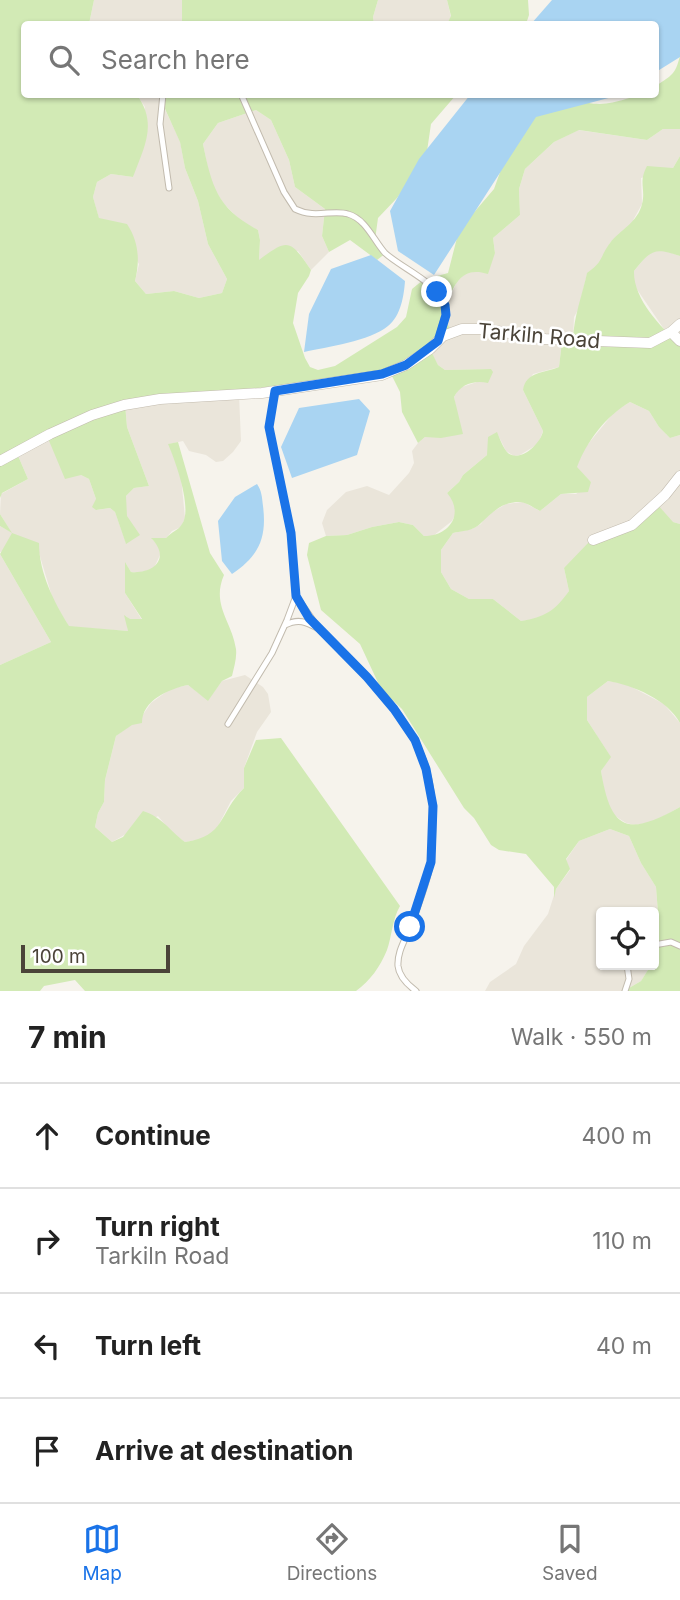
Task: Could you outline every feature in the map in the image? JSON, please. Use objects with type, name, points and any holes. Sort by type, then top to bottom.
[{"type":"street","name":"Tarkiln Road","points":[[0,461],[92,415],[124,405],[160,399],[275,391],[382,374],[406,365],[443,336],[462,329],[485,329],[545,339],[650,343],[680,324]]},
{"type":"street","points":[[671,332],[680,341]]},
{"type":"street","points":[[593,540],[632,525],[665,495],[680,476]]},
{"type":"lane","points":[[163,98],[160,124],[169,188]]},
{"type":"lane","points":[[243,98],[284,192],[295,209],[320,215],[348,214],[364,225],[386,253],[437,292],[445,305],[446,315],[438,341]]},
{"type":"lane","points":[[228,724],[272,653],[296,596],[291,533],[269,427],[275,391]]},
{"type":"lane","points":[[296,596],[319,629],[367,677],[394,709],[415,740],[426,769],[433,806],[431,862],[399,952],[398,969],[405,983],[416,991]]},
{"type":"lane","points":[[285,625],[295,620],[305,621],[319,629]]},
{"type":"lane","points":[[659,945],[671,942],[680,946]]},
{"type":"lane","points":[[625,991],[629,979],[628,970]]},
{"type":"shaded area","points":[[94,0],[182,0],[182,21],[90,21]]},
{"type":"shaded area","points":[[378,0],[447,0],[451,17],[449,21],[374,21]]},
{"type":"shaded area","points":[[139,98],[165,98],[161,101],[180,141],[185,168],[198,201],[208,244],[227,279],[222,293],[199,298],[174,291],[146,294],[135,281],[139,264],[110,221],[99,219],[93,197],[97,182],[111,174],[133,177],[145,107]]},
{"type":"shaded area","points":[[256,110],[271,120],[289,160],[295,187],[325,209],[322,236],[329,252],[311,270],[298,251],[259,261],[258,230],[242,222],[224,204],[211,184],[203,144],[218,123]]},
{"type":"shaded area","points":[[663,129],[680,129],[680,156],[673,168],[641,178],[642,204],[631,224],[610,243],[600,264],[587,274],[579,308],[574,317],[573,339],[562,341],[559,367],[533,374],[523,390],[543,431],[538,444],[514,456],[506,451],[497,433],[487,455],[447,493],[454,501],[456,513],[452,521],[433,536],[424,536],[413,525],[399,522],[347,535],[326,536],[322,523],[327,510],[346,492],[367,486],[389,495],[409,473],[414,463],[412,451],[418,443],[425,437],[435,437],[456,408],[454,397],[459,388],[480,381],[491,369],[445,370],[438,365],[429,349],[457,281],[465,274],[476,271],[495,253],[493,238],[520,215],[519,189],[525,169],[554,142],[578,130],[647,140]]},
{"type":"shaded area","points":[[661,249],[680,256],[680,344],[666,332],[634,285],[634,271],[648,254]]},
{"type":"shaded area","points":[[239,395],[241,441],[223,461],[216,462],[206,455],[189,451],[183,441],[169,444],[181,477],[185,518],[181,527],[166,538],[152,539],[159,546],[160,555],[154,568],[145,573],[131,572],[126,564],[125,593],[142,620],[129,619],[126,616],[128,631],[69,627],[53,600],[38,543],[0,552],[0,526],[11,532],[0,514],[1,494],[28,479],[16,451],[47,436],[81,475],[89,479],[97,510],[110,508],[115,512],[126,543],[126,496],[134,488],[149,486],[127,427],[125,404]]},
{"type":"shaded area","points":[[630,402],[649,411],[670,438],[680,435],[680,524],[673,522],[564,568],[569,591],[558,608],[538,619],[521,621],[493,599],[469,599],[451,589],[441,572],[441,550],[453,533],[472,529],[481,524],[486,516],[506,504],[523,502],[540,511],[561,494],[576,494],[591,482],[576,467],[584,449],[615,411]]},
{"type":"shaded area","points":[[0,554],[51,642],[0,665]]},
{"type":"shaded area","points":[[245,675],[263,687],[268,694],[271,712],[257,732],[244,768],[244,788],[231,801],[216,830],[204,839],[185,842],[171,832],[158,816],[112,842],[95,827],[104,802],[105,780],[116,736],[170,689],[188,685],[208,700],[222,681]]},
{"type":"shaded area","points":[[608,681],[626,684],[664,704],[680,723],[680,807],[653,822],[635,825],[626,823],[612,814],[605,798],[601,771],[610,756],[587,720],[587,697]]},
{"type":"shaded area","points":[[610,829],[629,836],[656,887],[658,907],[596,907],[596,970],[648,970],[641,981],[624,991],[485,991],[490,982],[516,964],[524,946],[548,914],[556,889],[570,870],[566,860],[579,841]]},
{"type":"green space","points":[[0,0],[94,0],[90,21],[21,21],[21,98],[139,98],[147,116],[148,126],[145,146],[133,177],[111,174],[97,182],[93,197],[99,218],[127,224],[131,231],[137,252],[135,281],[146,294],[174,291],[199,298],[222,293],[227,279],[208,244],[180,142],[161,100],[453,98],[431,124],[426,158],[397,198],[378,218],[375,240],[386,253],[377,260],[350,240],[329,252],[322,236],[325,209],[295,187],[289,160],[271,120],[256,110],[218,123],[203,144],[218,195],[233,213],[258,230],[259,260],[276,248],[288,245],[298,252],[311,270],[298,293],[293,323],[305,358],[310,367],[318,370],[335,366],[397,327],[406,317],[412,289],[423,280],[448,273],[459,230],[494,189],[508,150],[522,123],[572,98],[606,104],[631,98],[659,98],[659,84],[672,74],[680,56],[680,129],[663,129],[647,140],[579,130],[554,142],[525,169],[519,189],[520,215],[493,238],[495,253],[488,274],[469,273],[457,282],[442,315],[452,332],[430,349],[438,365],[445,370],[491,369],[493,372],[488,383],[468,384],[454,397],[463,434],[441,438],[425,437],[418,443],[402,412],[400,392],[390,372],[125,404],[127,427],[149,486],[134,488],[126,496],[127,516],[140,535],[126,544],[115,512],[110,508],[96,510],[92,507],[96,499],[89,479],[81,475],[65,479],[47,436],[16,451],[28,479],[2,493],[0,498]]},
{"type":"green space","points":[[182,0],[378,0],[374,21],[182,21]]},
{"type":"green space","points":[[447,0],[528,0],[527,21],[448,21],[451,16]]},
{"type":"green space","points":[[680,156],[680,256],[654,252],[634,271],[638,291],[649,311],[680,344],[680,435],[670,438],[649,411],[630,402],[605,422],[581,457],[577,467],[591,482],[588,492],[561,494],[540,511],[522,502],[507,504],[474,528],[453,533],[441,550],[441,572],[451,589],[469,599],[493,599],[521,621],[549,612],[564,598],[569,591],[564,568],[589,542],[605,536],[657,504],[673,522],[680,524],[680,723],[659,701],[618,683],[608,681],[587,697],[587,720],[611,757],[601,771],[610,806],[617,817],[625,823],[635,824],[647,822],[680,807],[680,991],[624,991],[641,981],[648,970],[659,970],[659,907],[656,887],[629,836],[610,829],[579,841],[566,859],[570,869],[556,889],[554,898],[554,887],[526,854],[499,850],[491,845],[474,818],[464,808],[402,709],[381,689],[360,644],[321,610],[307,555],[309,543],[326,536],[347,535],[399,522],[413,525],[424,536],[441,532],[452,522],[454,516],[455,509],[447,493],[487,455],[488,437],[497,432],[506,451],[513,455],[524,454],[534,446],[543,431],[523,390],[525,384],[532,376],[559,367],[562,341],[573,339],[587,273],[640,210],[643,177],[647,166],[673,168]]},
{"type":"green space","points":[[178,442],[210,553],[224,575],[221,604],[236,649],[232,676],[222,681],[208,701],[188,685],[173,689],[152,702],[143,715],[142,723],[132,725],[116,736],[105,780],[104,802],[95,827],[112,842],[123,837],[143,811],[160,820],[185,842],[208,835],[244,788],[244,768],[256,740],[281,738],[400,906],[381,962],[370,978],[356,991],[85,991],[75,980],[44,986],[40,991],[0,991],[0,665],[51,642],[0,554],[12,533],[39,543],[48,587],[69,626],[128,631],[124,615],[130,619],[142,619],[125,593],[125,562],[131,572],[153,567],[160,558],[160,552],[151,538],[166,538],[181,526],[185,517],[182,484],[168,444]]},
{"type":"green space","points":[[0,514],[12,533],[0,526]]},
{"type":"water","points":[[552,0],[680,0],[680,57],[659,70],[659,21],[534,21]]},
{"type":"water","points":[[468,98],[609,98],[536,117],[434,275],[398,251],[390,211],[419,159]]},
{"type":"water","points":[[371,255],[405,281],[403,299],[396,317],[388,326],[371,336],[304,352],[309,314],[331,269]]},
{"type":"water","points":[[359,399],[370,411],[357,455],[292,478],[281,447],[299,408]]},
{"type":"water","points":[[257,484],[263,506],[262,537],[255,553],[232,574],[222,561],[218,521],[235,497]]},
{"type":"route","points":[[410,927],[431,862],[433,806],[426,769],[415,740],[394,709],[367,677],[309,618],[296,596],[291,533],[269,427],[275,391],[382,374],[406,365],[430,349],[438,341],[446,315],[445,305],[437,292]]}]
